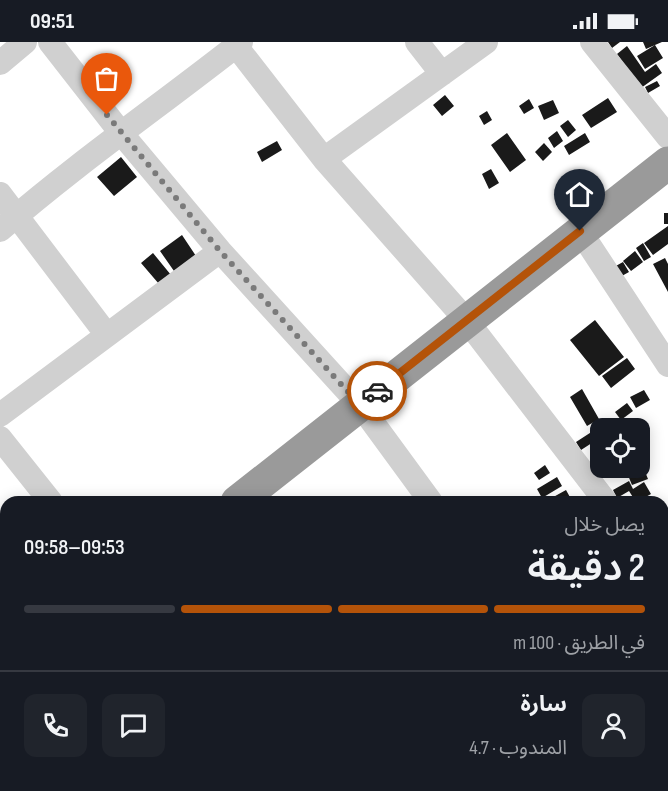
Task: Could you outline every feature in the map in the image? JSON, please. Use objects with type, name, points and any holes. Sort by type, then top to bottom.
[{"type":"highway","points":[[251,496],[360,405],[668,163]]},
{"type":"street","points":[[0,63],[25,42]]},
{"type":"street","points":[[50,42],[121,134],[220,251],[360,405],[427,496]]},
{"type":"street","points":[[417,42],[442,74]]},
{"type":"street","points":[[324,159],[486,42]]},
{"type":"street","points":[[592,42],[668,137]]},
{"type":"street","points":[[9,223],[238,44],[324,159],[467,321],[601,496]]},
{"type":"street","points":[[0,194],[9,223],[107,335]]},
{"type":"street","points":[[580,231],[667,361]]},
{"type":"street","points":[[0,415],[220,251]]},
{"type":"street","points":[[0,438],[46,496]]},
{"type":"building","points":[[608,42],[620,42],[612,48]]},
{"type":"building","points":[[643,42],[662,42],[646,49]]},
{"type":"building","points":[[655,45],[663,58],[645,69],[637,56]]},
{"type":"building","points":[[627,46],[645,72],[656,64],[662,73],[641,88],[617,54]]},
{"type":"building","points":[[657,81],[660,86],[648,93],[645,87]]},
{"type":"building","points":[[445,95],[454,106],[442,116],[433,105]]},
{"type":"building","points":[[608,98],[617,112],[591,128],[582,115]]},
{"type":"building","points":[[529,99],[534,108],[524,114],[519,106]]},
{"type":"building","points":[[553,100],[559,113],[544,120],[538,106]]},
{"type":"building","points":[[487,111],[492,120],[484,125],[479,116]]},
{"type":"building","points":[[568,120],[576,130],[568,137],[560,126]]},
{"type":"building","points":[[557,131],[563,141],[554,148],[548,138]]},
{"type":"building","points":[[507,133],[526,160],[510,172],[491,145]]},
{"type":"building","points":[[585,133],[590,142],[569,155],[564,146]]},
{"type":"building","points":[[277,141],[282,150],[262,162],[257,152]]},
{"type":"building","points":[[544,143],[552,152],[543,161],[535,152]]},
{"type":"building","points":[[121,157],[137,177],[114,196],[97,177]]},
{"type":"building","points":[[491,169],[499,183],[489,189],[482,174]]},
{"type":"building","points":[[664,213],[668,213],[668,224],[664,224]]},
{"type":"building","points":[[668,226],[668,244],[653,255],[644,243]]},
{"type":"building","points":[[182,235],[196,256],[174,271],[160,251]]},
{"type":"building","points":[[643,243],[651,257],[644,261],[636,248]]},
{"type":"building","points":[[635,251],[643,262],[631,271],[623,261]]},
{"type":"building","points":[[153,253],[171,275],[159,284],[141,263]]},
{"type":"building","points":[[665,258],[668,264],[668,292],[653,264]]},
{"type":"building","points":[[623,262],[629,272],[620,277],[614,267]]},
{"type":"building","points":[[595,320],[624,357],[599,376],[570,340]]},
{"type":"building","points":[[627,358],[635,369],[611,388],[602,376]]},
{"type":"building","points":[[582,389],[598,418],[590,418],[590,424],[587,426],[570,397]]},
{"type":"building","points":[[644,390],[650,400],[636,408],[630,397]]},
{"type":"building","points":[[627,403],[633,411],[624,418],[620,418],[615,412]]},
{"type":"building","points":[[590,433],[590,444],[581,450],[576,442]]},
{"type":"building","points":[[545,465],[550,473],[539,480],[534,473]]},
{"type":"building","points":[[557,477],[562,486],[545,496],[541,496],[537,489]]},
{"type":"building","points":[[629,478],[648,478],[648,479],[632,485]]},
{"type":"building","points":[[629,481],[633,489],[644,482],[651,494],[632,496],[629,491],[616,496],[613,490]]},
{"type":"building","points":[[566,490],[569,496],[555,496]]},
{"type":"way so far","points":[[107,115],[220,251],[360,405],[377,391]]},
{"type":"route","points":[[377,391],[580,231]]}]
